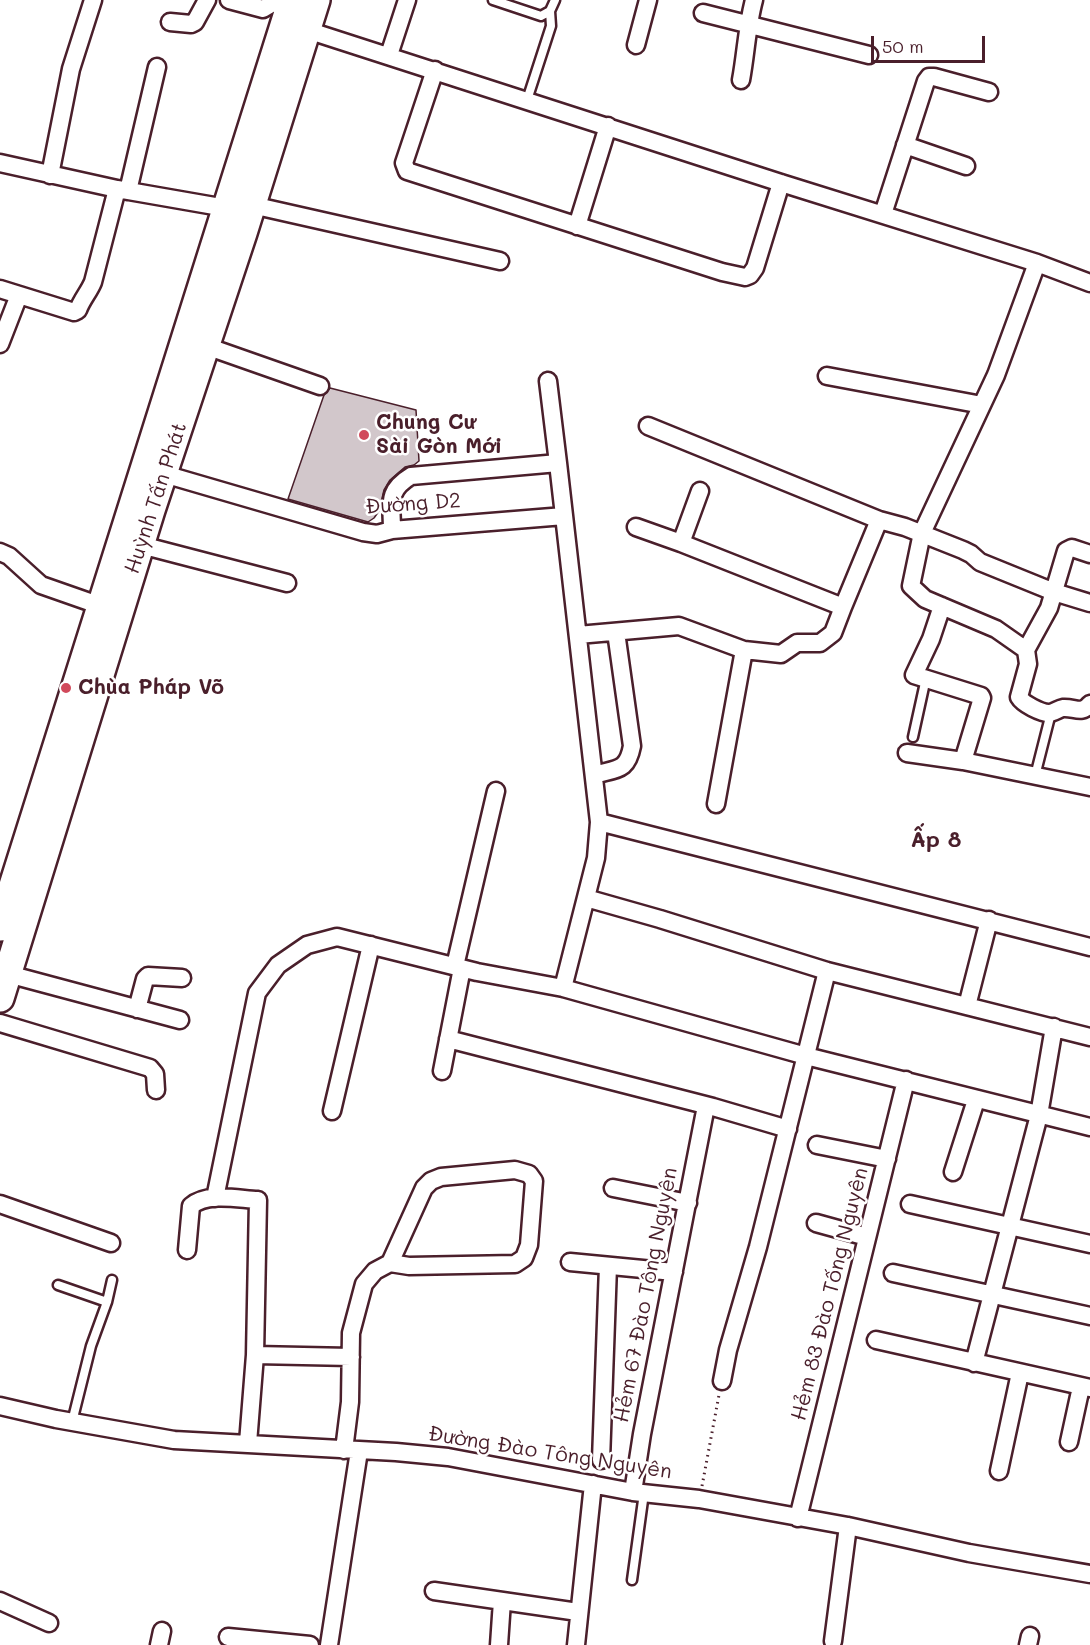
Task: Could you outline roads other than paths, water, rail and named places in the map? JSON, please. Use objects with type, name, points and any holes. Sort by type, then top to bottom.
[{"type":"main road","name":"Huỳnh Tấn Phát","points":[[4,986],[71,736],[100,606],[239,207],[307,30],[316,0]]},
{"type":"main road","name":"Huỳnh Tấn Phát","points":[[0,927],[7,881],[71,736],[141,545],[206,346],[291,4]]},
{"type":"street","points":[[50,175],[71,69],[93,0]]},
{"type":"street","points":[[170,22],[191,24],[195,22],[207,0]]},
{"type":"street","points":[[229,0],[263,9],[273,3],[291,4]]},
{"type":"street","points":[[389,55],[407,0]]},
{"type":"street","points":[[636,45],[648,0]]},
{"type":"street","points":[[741,80],[754,0]]},
{"type":"street","points":[[703,13],[869,55]]},
{"type":"street","points":[[307,30],[781,183],[1089,279]]},
{"type":"street","points":[[0,290],[74,312],[78,310],[93,282],[157,68]]},
{"type":"street","points":[[435,70],[404,163],[407,171],[722,272],[745,277],[750,275],[754,268],[781,183]]},
{"type":"street","points":[[884,214],[929,77],[989,92]]},
{"type":"street","points":[[577,226],[608,126]]},
{"type":"street","points":[[905,145],[966,166]]},
{"type":"street","points":[[0,163],[122,190],[239,207],[500,261]]},
{"type":"street","points":[[1026,650],[996,629],[925,599],[911,586],[922,533],[996,375],[1037,263]]},
{"type":"street","points":[[0,344],[19,295]]},
{"type":"street","points":[[206,346],[320,386]]},
{"type":"street","points":[[827,376],[982,405]]},
{"type":"street","points":[[548,381],[599,822],[596,858],[563,988]]},
{"type":"street","points":[[648,426],[879,520],[922,533],[971,554],[980,562],[1054,592],[1090,603]]},
{"type":"street","points":[[392,530],[392,493],[400,483],[411,476],[558,463]]},
{"type":"street","name":"Đường D2","points":[[164,474],[363,532],[377,534],[392,530],[564,516]]},
{"type":"street","points":[[681,543],[700,491]]},
{"type":"street","points":[[578,635],[679,626],[744,650],[781,654],[797,643],[820,643],[833,633],[879,520]]},
{"type":"street","points":[[636,527],[843,607]]},
{"type":"street","points":[[141,545],[287,583]]},
{"type":"street","points":[[1090,554],[1072,548],[1066,551],[1049,608],[1026,650],[1028,664],[1019,699],[1046,713],[1066,708],[1080,711],[1086,709],[1090,704]]},
{"type":"street","points":[[0,552],[9,556],[41,585],[100,606]]},
{"type":"street","points":[[942,606],[931,639],[914,675],[981,696],[963,761]]},
{"type":"street","points":[[594,775],[623,767],[627,763],[632,746],[616,632]]},
{"type":"street","points":[[716,804],[744,650]]},
{"type":"street","points":[[907,753],[963,761],[1090,787]]},
{"type":"street","points":[[442,1071],[459,967],[496,791]]},
{"type":"street","points":[[599,822],[1090,946]]},
{"type":"street","points":[[586,898],[827,971],[1090,1037]]},
{"type":"street","points":[[968,1006],[989,920]]},
{"type":"street","points":[[215,1198],[257,993],[278,965],[307,945],[337,937],[459,967],[563,988],[806,1056],[1090,1127]]},
{"type":"street","points":[[332,1111],[371,945]]},
{"type":"street","points":[[722,1381],[728,1350],[758,1247],[827,971]]},
{"type":"street","points":[[137,1008],[145,979],[148,976],[182,978]]},
{"type":"street","points":[[4,986],[137,1008],[180,1020]]},
{"type":"street","points":[[0,1023],[150,1068],[155,1074],[156,1090]]},
{"type":"street","points":[[974,1363],[1038,1115],[1054,1027]]},
{"type":"street","points":[[448,1039],[788,1129]]},
{"type":"street","name":"Hẻm 83 Đào Tống Nguyên","points":[[798,1518],[906,1080]]},
{"type":"street","points":[[953,1172],[976,1100]]},
{"type":"street","name":"Hẻm 67 Đào Tông Nguyên","points":[[638,1493],[642,1434],[706,1106]]},
{"type":"street","points":[[817,1145],[886,1159]]},
{"type":"street","points":[[329,1645],[351,1450],[351,1333],[364,1284],[375,1271],[390,1263],[409,1266],[515,1264],[524,1257],[530,1245],[534,1180],[529,1174],[515,1170],[441,1177],[431,1181],[424,1188],[390,1263]]},
{"type":"street","points":[[613,1188],[687,1203]]},
{"type":"street","points":[[187,1250],[191,1206],[202,1200],[215,1198],[258,1200],[255,1355],[248,1443]]},
{"type":"street","points":[[910,1203],[1090,1244]]},
{"type":"street","points":[[0,1204],[111,1243]]},
{"type":"street","points":[[816,1223],[867,1237]]},
{"type":"street","points":[[570,1262],[674,1272]]},
{"type":"street","points":[[602,1460],[608,1266]]},
{"type":"street","points":[[892,1273],[1090,1316]]},
{"type":"street","points":[[876,1340],[1085,1388],[1069,1442]]},
{"type":"street","points":[[255,1355],[351,1358]]},
{"type":"street","points":[[999,1471],[1020,1373]]},
{"type":"street","name":"Đường Đào Tông Nguyên","points":[[0,1406],[72,1422],[174,1440],[448,1457],[638,1493],[699,1499],[848,1526],[969,1552],[1090,1574]]},
{"type":"street","points":[[576,1645],[593,1484]]},
{"type":"street","points":[[833,1641],[848,1526]]},
{"type":"street","points":[[434,1591],[578,1612]]},
{"type":"street","points":[[499,1645],[502,1601]]},
{"type":"street","points":[[0,1602],[49,1623]]},
{"type":"street","points":[[228,1637],[310,1645]]},
{"type":"lane","points":[[493,0],[541,16],[550,12]]},
{"type":"lane","points":[[527,100],[551,26],[550,12],[555,0]]},
{"type":"lane","points":[[913,737],[926,678]]},
{"type":"lane","points":[[1035,776],[1051,713]]},
{"type":"lane","points":[[72,1422],[91,1346],[107,1302],[112,1280]]},
{"type":"lane","points":[[58,1285],[107,1302]]},
{"type":"lane","points":[[632,1580],[638,1493]]},
{"type":"place","name":"Chung Cư Sài Gòn Mới","points":[[364,435]]},
{"type":"place","name":"Chùa Pháp Võ","points":[[66,688]]},
{"type":"district","name":"Ấp 8","points":[[936,840]]}]
